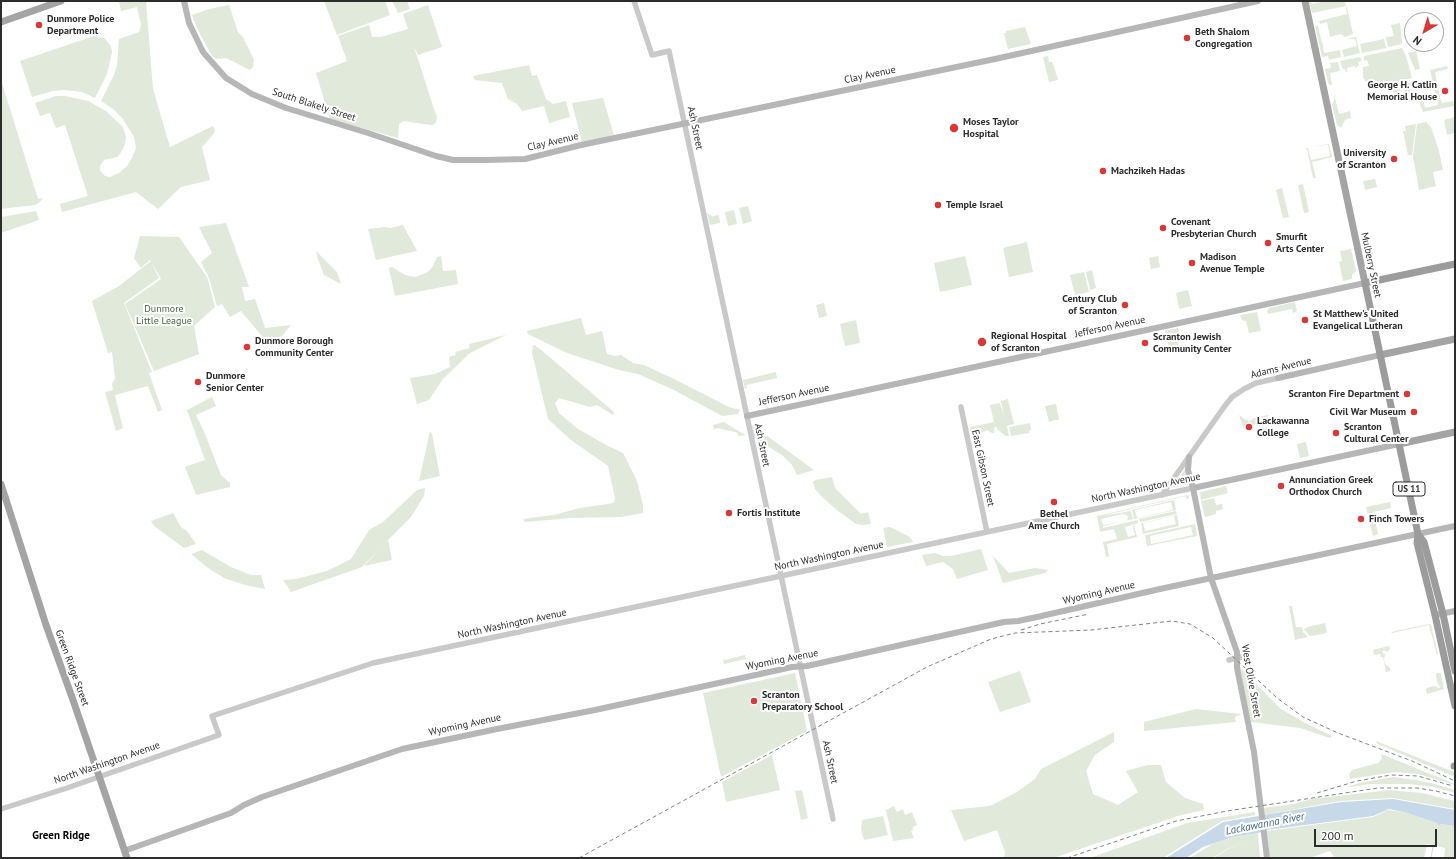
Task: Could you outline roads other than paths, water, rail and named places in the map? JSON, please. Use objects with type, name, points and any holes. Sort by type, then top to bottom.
[{"type":"highway","name":"Jefferson Avenue","points":[[1365,282],[1455,264]]},
{"type":"highway","name":"Mulberry Street","points":[[1365,282],[1418,534],[1424,542],[1439,614],[1455,706]]},
{"type":"highway","name":"Mulberry Street","points":[[1439,614],[1455,671]]},
{"type":"main road","points":[[1,22],[61,1]]},
{"type":"main road","name":"South Blakely Street","points":[[184,1],[189,23],[203,52],[226,78],[252,94],[286,108],[436,156],[453,160],[486,160]]},
{"type":"main road","name":"Clay Avenue","points":[[486,160],[525,159],[580,145],[1258,1]]},
{"type":"main road","name":"Mulberry Street","points":[[1305,1],[1365,282]]},
{"type":"main road","name":"Jefferson Avenue","points":[[747,416],[1365,282]]},
{"type":"main road","name":"Adams Avenue","points":[[1278,378],[1455,340]]},
{"type":"main road","name":"North Washington Avenue","points":[[1193,488],[1455,432]]},
{"type":"main road","name":"West Olive Street","points":[[1189,457],[1188,470],[1211,578],[1237,652],[1237,668],[1254,752],[1266,858]]},
{"type":"main road","name":"Green Ridge Street","points":[[1,484],[46,624],[127,858]]},
{"type":"main road","name":"Wyoming Avenue","points":[[124,850],[225,815],[262,797],[402,749],[595,710],[1004,622],[1037,617],[1455,526]]},
{"type":"main road","points":[[1439,614],[1455,611]]},
{"type":"street","name":"Ash Street","points":[[634,1],[652,55],[669,51],[833,819]]},
{"type":"street","name":"Adams Avenue","points":[[1162,495],[1224,407],[1237,393],[1256,383],[1278,378]]},
{"type":"street","name":"East Gibson Street","points":[[961,407],[987,532]]},
{"type":"street","name":"North Washington Avenue","points":[[1,809],[67,788],[218,735],[212,716],[373,663],[1193,488]]},
{"type":"street","points":[[1228,660],[1245,656]]},
{"type":"water","name":"Lackawanna River","points":[[1393,799],[1455,810],[1455,826],[1441,824],[1438,826],[1437,823],[1404,812],[1389,809],[1373,816],[1267,830],[1232,837],[1203,847],[1186,858],[1166,858],[1223,822],[1341,802]]},
{"type":"waterway","points":[[1431,858],[1433,847]]},
{"type":"railway","points":[[1021,630],[1040,624],[1089,614]]},
{"type":"railway","points":[[579,858],[927,667],[991,639],[1015,633],[1091,630],[1172,621],[1190,624],[1213,638],[1277,698],[1303,717],[1338,733],[1412,761],[1455,781]]},
{"type":"railway","points":[[1317,793],[1357,781],[1391,775],[1418,776],[1453,786]]},
{"type":"railway","points":[[1067,858],[1176,821],[1227,811],[1378,788],[1417,788],[1455,796]]},
{"type":"place","name":"Dunmore Police Department","points":[[39,25]]},
{"type":"place","name":"Beth Shalom Congregation","points":[[1187,38]]},
{"type":"place","name":"George H. Catlin Memorial House","points":[[1445,91]]},
{"type":"place","name":"Moses Taylor Hospital","points":[[954,128]]},
{"type":"place","name":"University of Scranton","points":[[1394,159]]},
{"type":"place","name":"Machzikeh Hadas","points":[[1103,171]]},
{"type":"place","name":"Temple Israel","points":[[938,205]]},
{"type":"place","name":"Covenant Presbyterian Church","points":[[1163,228]]},
{"type":"place","name":"Smurfit Arts Center","points":[[1268,243]]},
{"type":"place","name":"Madison Avenue Temple","points":[[1192,263]]},
{"type":"place","name":"Century Club of Scranton","points":[[1125,305]]},
{"type":"place","name":"St Matthew's United Evangelical Lutheran","points":[[1305,320]]},
{"type":"place","name":"Regional Hospital of Scranton","points":[[982,342]]},
{"type":"place","name":"Scranton Jewish Community Center","points":[[1145,343]]},
{"type":"place","name":"Dunmore Borough Community Center","points":[[247,347]]},
{"type":"place","name":"Dunmore Senior Center","points":[[198,382]]},
{"type":"place","name":"Scranton Fire Department","points":[[1407,394]]},
{"type":"place","name":"Civil War Museum","points":[[1414,412]]},
{"type":"place","name":"Lackawanna College","points":[[1249,427]]},
{"type":"place","name":"Scranton Cultural Center","points":[[1336,433]]},
{"type":"place","name":"Annunciation Greek Orthodox Church","points":[[1281,486]]},
{"type":"place","name":"Bethel Ame Church","points":[[1054,502]]},
{"type":"place","name":"Fortis Institute","points":[[729,513]]},
{"type":"place","name":"Finch Towers","points":[[1361,519]]},
{"type":"place","name":"Scranton Preparatory School","points":[[754,701]]},
{"type":"district","name":"Green Ridge","points":[[61,836]]},
{"type":"park label","name":"Dunmore Little League","points":[[164,314]]}]
